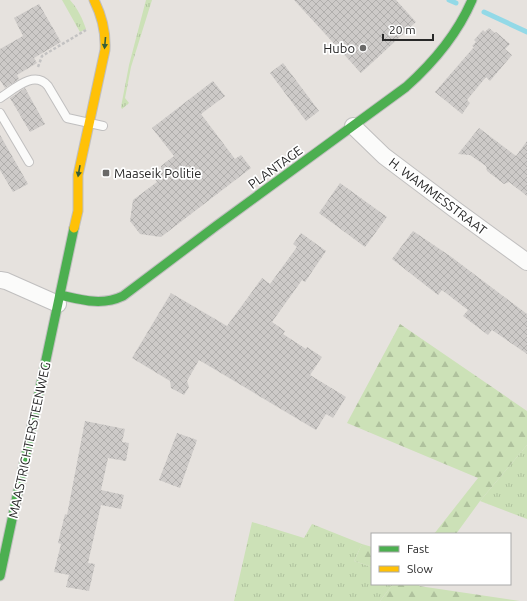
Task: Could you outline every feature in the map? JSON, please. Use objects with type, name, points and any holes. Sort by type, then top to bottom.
[{"type":"main road","name":"PLANTAGE","points":[[59,300],[101,303],[115,300],[123,296],[222,221],[406,87],[432,63],[453,36],[463,20],[472,0]]},
{"type":"main road","name":"MAASTRICHTERSTEENWEG","points":[[78,211],[78,175],[106,42],[106,31],[98,3]]},
{"type":"main road","name":"MAASTRICHTERSTEENWEG","points":[[0,576],[78,211],[87,190]]},
{"type":"street","name":"H. WAMMESSTRAAT","points":[[353,126],[384,156],[457,212],[527,262]]},
{"type":"street","points":[[0,280],[59,300]]},
{"type":"lane","points":[[0,98],[30,80],[35,79],[45,82],[66,118],[103,126]]},
{"type":"lane","points":[[0,114],[29,162]]},
{"type":"path","points":[[35,79],[41,55],[88,29]]},
{"type":"green space","points":[[62,0],[70,0],[73,3],[80,14],[86,29],[80,32]]},
{"type":"green space","points":[[146,0],[152,0],[131,67],[125,98],[129,103],[122,109],[121,107],[129,65]]},
{"type":"green space","points":[[400,324],[527,411],[527,445],[480,501],[457,533],[435,533],[478,478],[347,423]]},
{"type":"green space","points":[[527,445],[527,519],[480,501]]},
{"type":"green space","points":[[252,522],[304,538],[312,524],[362,544],[354,561],[371,567],[371,585],[392,585],[380,601],[234,601]]},
{"type":"green space","points":[[362,544],[371,547],[371,567],[354,561]]},
{"type":"green space","points":[[392,585],[420,585],[520,601],[380,601]]},
{"type":"building","name":"Hubo","points":[[294,0],[396,0],[416,22],[361,73]]},
{"type":"building","points":[[39,4],[61,42],[34,58],[37,63],[17,75],[19,79],[5,88],[0,80],[0,49],[23,36],[14,18]]},
{"type":"building","points":[[489,28],[510,44],[505,49],[512,55],[490,81],[486,77],[467,100],[470,103],[462,114],[435,92],[474,47],[472,46],[476,42],[474,40],[483,30],[485,32]]},
{"type":"building","points":[[283,63],[319,111],[306,121],[270,73]]},
{"type":"building","points":[[213,81],[225,96],[201,114],[235,159],[241,155],[251,168],[161,237],[140,234],[130,221],[133,200],[157,182],[153,176],[161,170],[161,166],[174,156],[152,128]]},
{"type":"building","points":[[25,88],[45,124],[30,132],[10,98]]},
{"type":"building","points":[[479,128],[516,156],[527,141],[527,196],[509,182],[504,184],[487,171],[486,166],[470,155],[458,154]]},
{"type":"building","points":[[0,135],[28,184],[13,192],[0,170]]},
{"type":"building","points":[[340,183],[387,217],[365,247],[319,213]]},
{"type":"building","points":[[413,231],[450,256],[527,314],[527,354],[492,330],[488,335],[463,316],[468,310],[442,290],[438,295],[392,259]]},
{"type":"building","points":[[301,233],[326,251],[305,282],[302,280],[272,322],[285,331],[283,334],[306,349],[307,347],[322,357],[310,375],[346,397],[333,418],[326,414],[316,430],[199,360],[187,381],[189,387],[184,395],[171,388],[170,381],[132,358],[171,293],[227,326],[262,278],[270,284],[297,247],[293,244]]},
{"type":"building","points":[[85,421],[125,429],[122,442],[129,443],[126,461],[108,458],[101,490],[124,495],[121,509],[101,505],[88,563],[95,564],[89,591],[66,587],[69,575],[54,572],[61,544],[58,543],[65,514],[67,515]]},
{"type":"building","points":[[177,433],[197,440],[180,488],[159,480]]},
{"type":"waterway","points":[[449,0],[456,3]]},
{"type":"waterway","points":[[484,12],[527,32]]},
{"type":"traffic: fast","points":[[60,295],[92,301],[107,301],[123,296],[406,87],[426,68],[444,47],[459,25],[472,0]]},
{"type":"traffic: fast","points":[[0,576],[74,228]]},
{"type":"traffic: slow","points":[[74,228],[78,211],[78,175],[105,50],[103,24],[94,0]]},
{"type":"place","name":"Hubo","points":[[363,48]]},
{"type":"place","name":"Maaseik Politie","points":[[106,173]]}]
